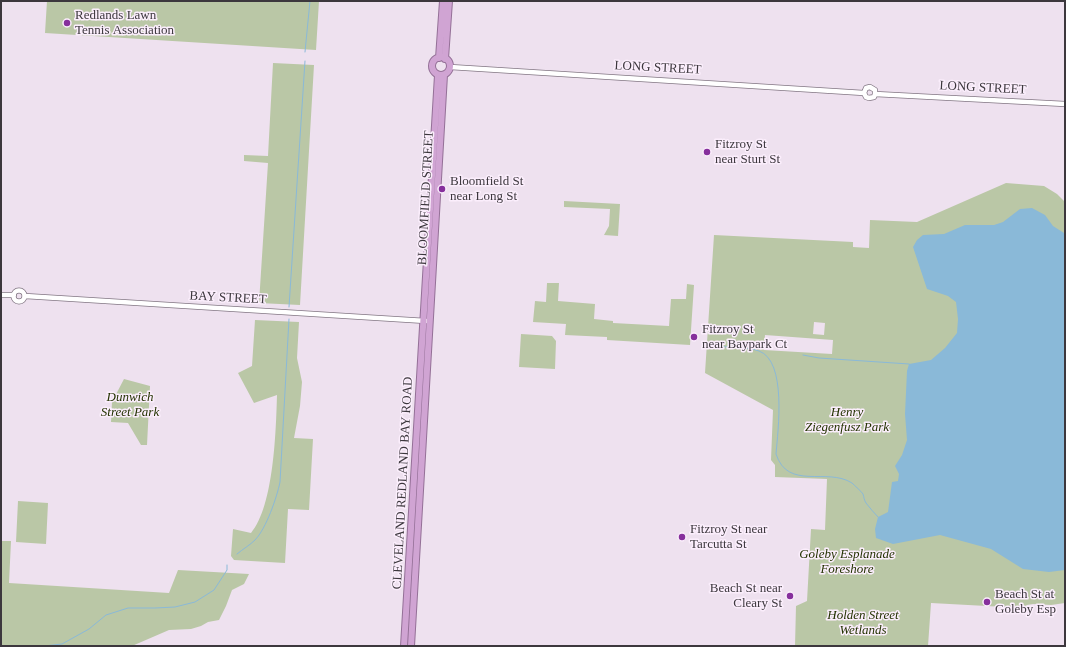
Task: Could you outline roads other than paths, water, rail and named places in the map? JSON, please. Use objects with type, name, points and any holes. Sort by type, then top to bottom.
[{"type":"highway","name":"BLOOMFIELD STREET","points":[[442,58],[443,1]]},
{"type":"highway","name":"BLOOMFIELD STREET","points":[[442,58],[449,1]]},
{"type":"highway","name":"BLOOMFIELD STREET","points":[[427,321],[441,75],[434,71],[432,66],[435,61],[442,58]]},
{"type":"highway","points":[[441,75],[448,72],[450,67],[449,62],[442,58]]},
{"type":"highway","name":"CLEVELAND REDLAND BAY ROAD","points":[[404,646],[427,321]]},
{"type":"highway","name":"CLEVELAND REDLAND BAY ROAD","points":[[412,646],[427,321]]},
{"type":"street","name":"LONG STREET","points":[[450,67],[864,93]]},
{"type":"street","points":[[870,87],[874,88],[875,94],[874,97],[866,97],[864,93],[865,89],[870,87]]},
{"type":"street","name":"LONG STREET","points":[[875,94],[1065,104]]},
{"type":"street","points":[[1,295],[14,295],[19,290],[23,292],[25,296],[23,300],[19,301],[14,299],[14,295]]},
{"type":"street","name":"BAY STREET","points":[[25,296],[427,321]]},
{"type":"water","points":[[1032,208],[1045,215],[1053,226],[1064,233],[1065,237],[1065,570],[1049,572],[1023,569],[991,549],[940,535],[893,544],[876,538],[875,529],[878,517],[888,512],[892,482],[898,481],[899,474],[895,466],[902,455],[907,440],[905,414],[907,371],[909,364],[931,360],[945,348],[957,333],[958,319],[956,302],[948,296],[927,289],[913,247],[917,240],[923,235],[944,234],[965,225],[994,225],[1003,222],[1020,209]]},
{"type":"waterway","points":[[305,52],[310,1]]},
{"type":"waterway","points":[[289,307],[305,61]]},
{"type":"waterway","points":[[237,554],[251,544],[259,535],[274,504],[280,482],[289,319]]},
{"type":"waterway","points":[[713,346],[754,349],[768,357],[774,368],[779,397],[776,454],[782,465],[789,472],[799,475],[831,477],[852,483],[863,494],[864,500],[878,517]]},
{"type":"waterway","points":[[803,355],[819,358],[909,364]]},
{"type":"waterway","points":[[44,646],[62,644],[89,629],[106,615],[128,608],[175,607],[195,602],[214,590],[227,570],[227,565]]},
{"type":"place","name":"Redlands Lawn Tennis Association","points":[[67,23]]},
{"type":"place","name":"Fitzroy St near Sturt St","points":[[707,152]]},
{"type":"place","name":"Bloomfield St near Long St","points":[[442,189]]},
{"type":"place","name":"Fitzroy St near Baypark Ct","points":[[694,337]]},
{"type":"place","name":"Fitzroy St near Tarcutta St","points":[[682,537]]},
{"type":"place","name":"Beach St near Cleary St","points":[[790,596]]},
{"type":"place","name":"Beach St at Goleby Esp","points":[[987,602]]},
{"type":"park label","name":"Dunwich Street Park","points":[[130,406]]},
{"type":"park label","name":"Henry Ziegenfusz Park","points":[[847,420]]},
{"type":"park label","name":"Goleby Esplanade Foreshore","points":[[847,562]]},
{"type":"park label","name":"Holden Street Wetlands","points":[[863,624]]}]
